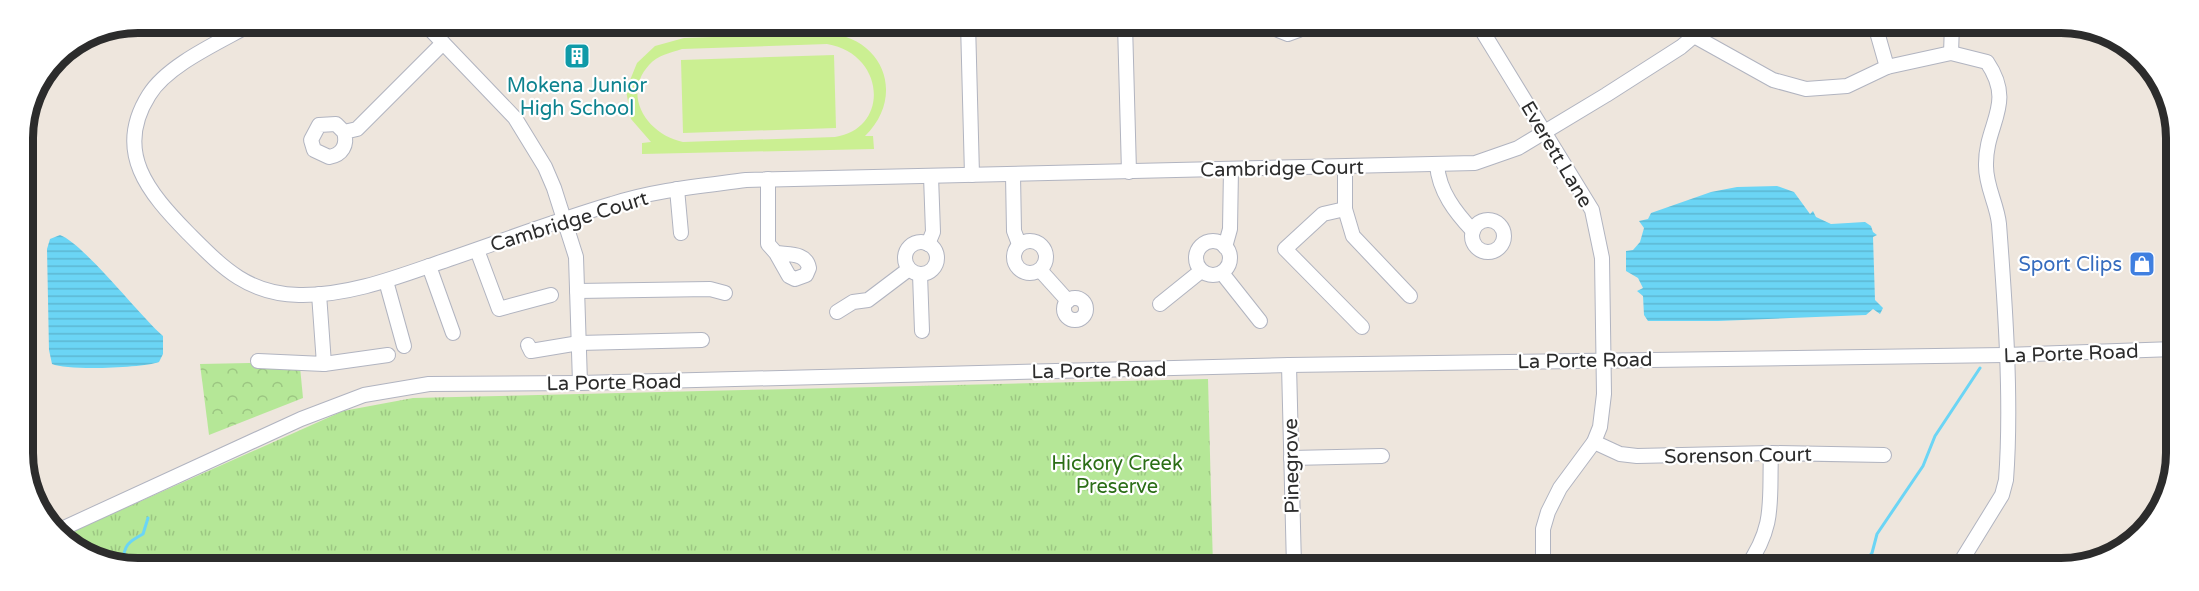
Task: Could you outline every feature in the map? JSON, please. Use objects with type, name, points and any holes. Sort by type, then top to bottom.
[{"type":"street","name":"Cambridge Court","points":[[236,33],[171,72],[153,90],[139,116],[135,138],[142,177],[154,198],[220,265],[242,282],[269,291],[299,295],[335,292],[386,281],[615,203],[677,189],[768,179],[1437,165],[1489,160],[1518,148],[1545,132],[1681,47],[1696,33]]},
{"type":"street","points":[[434,33],[515,118],[544,166],[576,258],[580,383]]},
{"type":"street","points":[[968,33],[972,175]]},
{"type":"street","points":[[1125,33],[1129,172]]},
{"type":"street","name":"Everett Lane","points":[[1484,33],[1592,210],[1602,258],[1603,413],[1594,442],[1560,489],[1548,512],[1543,529],[1543,558]]},
{"type":"street","points":[[1703,33],[1773,80],[1806,89],[1847,86],[1887,67],[1951,53],[1987,62],[1998,78],[2001,99],[1987,144],[1986,164],[1987,186],[1998,221],[2006,355],[2006,480],[2002,495],[1963,558]]},
{"type":"street","points":[[1877,33],[1887,67]]},
{"type":"street","points":[[1951,53],[1952,33]]},
{"type":"street","points":[[344,132],[357,129],[443,43]]},
{"type":"street","points":[[1437,165],[1441,185],[1456,214],[1473,231]]},
{"type":"street","points":[[1345,167],[1345,209],[1353,236],[1410,296]]},
{"type":"street","points":[[1225,247],[1213,241],[1201,246],[1196,258],[1201,271],[1212,275],[1222,273],[1230,259],[1225,247],[1230,229],[1232,169]]},
{"type":"street","points":[[1013,175],[1014,231],[1019,244],[1013,256],[1017,268],[1028,274],[1040,270],[1046,259],[1043,247],[1031,241],[1019,244]]},
{"type":"street","points":[[928,244],[933,232],[931,176]]},
{"type":"street","points":[[768,179],[768,244],[776,254]]},
{"type":"street","points":[[677,189],[681,233]]},
{"type":"street","points":[[1345,209],[1323,214],[1285,249],[1362,327]]},
{"type":"street","points":[[837,312],[853,302],[868,300],[914,272],[931,270],[937,259],[933,248],[928,244],[922,243],[910,247],[905,258],[914,272],[922,332]]},
{"type":"street","name":"Cambridge Court","points":[[477,250],[499,309],[550,295]]},
{"type":"street","points":[[429,266],[453,333]]},
{"type":"street","points":[[1040,270],[1068,301]]},
{"type":"street","points":[[1160,303],[1201,271]]},
{"type":"street","points":[[1222,273],[1260,321]]},
{"type":"street","points":[[386,281],[404,346]]},
{"type":"street","points":[[577,291],[710,289],[725,293]]},
{"type":"street","points":[[319,294],[324,364]]},
{"type":"street","points":[[528,345],[531,351],[579,342],[702,340]]},
{"type":"street","name":"La Porte Road","points":[[65,528],[301,419],[364,395],[429,384],[580,383],[1604,359],[2006,355],[2166,349]]},
{"type":"street","points":[[258,362],[324,364],[388,355]]},
{"type":"street","name":"Pinegrove","points":[[1289,365],[1294,558]]},
{"type":"street","name":"Sorenson Court","points":[[1594,442],[1620,454],[1636,456],[1771,453],[1884,455]]},
{"type":"street","points":[[1752,558],[1768,528],[1771,508],[1771,453]]},
{"type":"street","points":[[1291,458],[1382,456]]},
{"type":"green space","points":[[826,33],[846,37],[862,45],[875,57],[883,71],[886,87],[884,104],[877,120],[865,136],[873,136],[874,149],[642,154],[642,143],[651,142],[631,119],[626,90],[637,63],[655,46],[684,38]],"holes":[[[827,44],[847,51],[861,62],[870,76],[874,91],[872,107],[865,121],[853,131],[835,137],[683,142],[670,138],[649,123],[638,101],[641,77],[649,65],[660,57],[682,49]]]},
{"type":"green space","points":[[834,55],[836,128],[683,133],[681,60]]},
{"type":"green space","points":[[250,363],[300,367],[303,398],[209,435],[200,364]]},
{"type":"green space","name":"Hickory Creek Preserve","points":[[1208,379],[1213,558],[138,558],[104,552],[70,532],[343,411],[413,398]]},
{"type":"water","points":[[1777,186],[1794,192],[1810,214],[1813,211],[1816,217],[1831,224],[1865,222],[1871,226],[1877,235],[1873,237],[1875,300],[1883,308],[1880,314],[1873,309],[1866,315],[1718,321],[1648,321],[1644,315],[1643,296],[1637,291],[1643,288],[1638,278],[1626,271],[1626,251],[1633,250],[1640,242],[1644,228],[1639,221],[1648,219],[1651,213],[1711,192],[1737,187]]},
{"type":"water","points":[[60,235],[82,251],[163,336],[163,354],[159,362],[105,368],[52,364],[49,350],[47,249],[50,239]]},
{"type":"waterway","points":[[1868,558],[1872,553],[1877,534],[1923,466],[1935,436],[1980,368]]},
{"type":"waterway","points":[[124,557],[128,545],[143,534],[148,518]]},
{"type":"place","name":"Mokena Junior High School","points":[[577,56]]},
{"type":"place","name":"Sport Clips","points":[[2142,264]]}]
